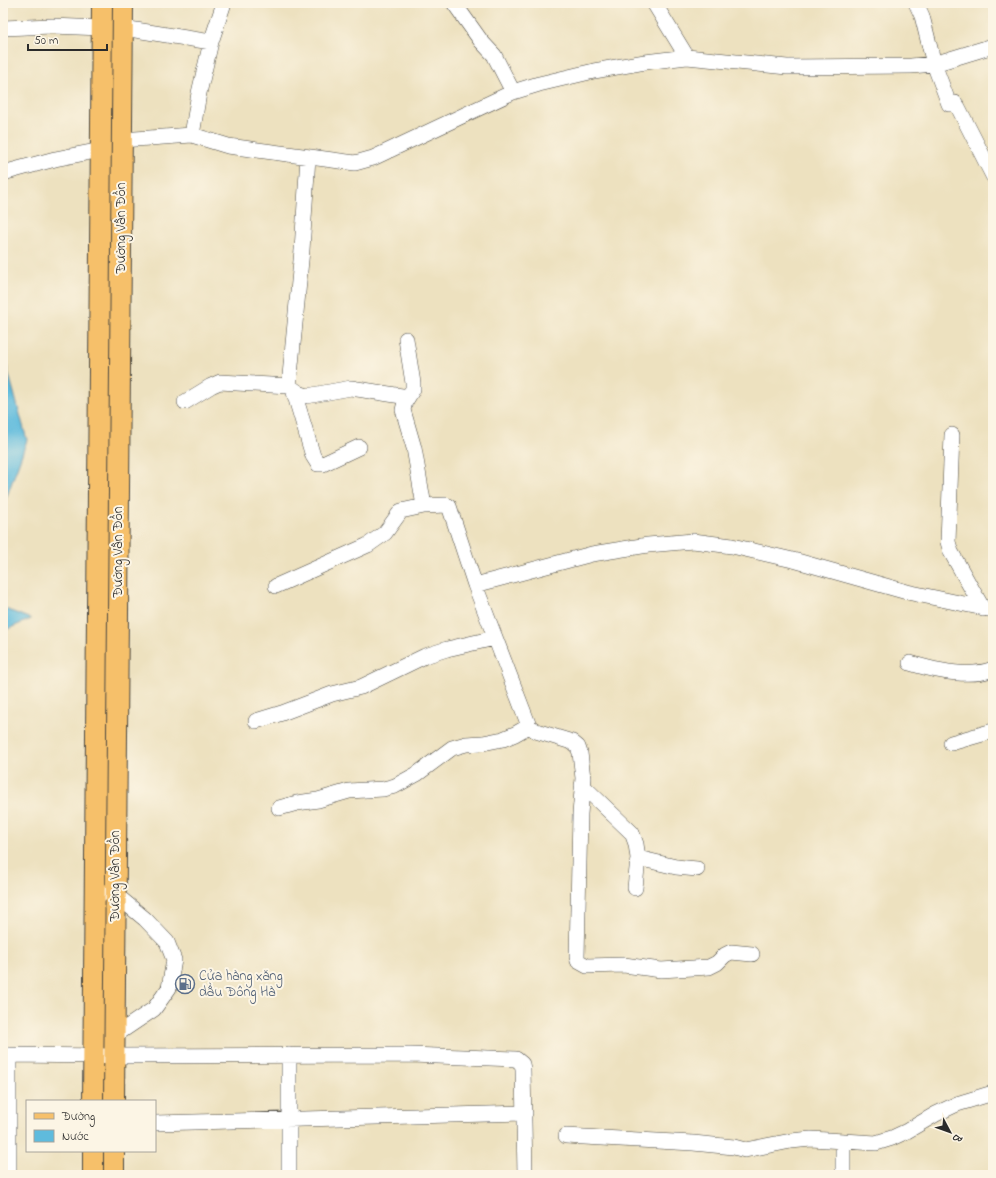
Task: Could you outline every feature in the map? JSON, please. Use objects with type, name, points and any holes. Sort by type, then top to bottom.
[{"type":"main road","name":"Đường Vân Đồn","points":[[93,1100],[102,3]]},
{"type":"main road","name":"Đường Vân Đồn","points":[[114,1100],[123,3]]},
{"type":"main road","points":[[98,444],[119,444]]},
{"type":"main road","points":[[93,1152],[93,1175]]},
{"type":"main road","points":[[114,1152],[114,1175]]},
{"type":"street","points":[[192,134],[199,93],[211,42],[224,3]]},
{"type":"street","points":[[454,3],[481,41],[494,55],[513,92]]},
{"type":"street","points":[[654,3],[687,57]]},
{"type":"street","points":[[916,3],[922,16],[934,64],[949,104],[955,103],[958,107],[993,176]]},
{"type":"street","points":[[3,28],[52,26],[102,28]]},
{"type":"street","points":[[123,28],[211,42]]},
{"type":"street","points":[[121,140],[192,134],[228,146],[355,163],[373,158],[513,92],[539,84],[594,71],[645,62],[687,57],[787,67],[879,67],[934,64],[993,46]]},
{"type":"street","points":[[3,173],[55,159],[101,150]]},
{"type":"street","points":[[308,157],[291,387],[313,456],[318,464],[323,464],[359,447]]},
{"type":"street","points":[[406,339],[413,377],[413,389],[402,410],[414,448],[424,506]]},
{"type":"street","points":[[185,402],[210,386],[220,382],[291,387],[307,396],[351,388],[408,397]]},
{"type":"street","points":[[952,434],[948,542],[951,552],[988,610]]},
{"type":"street","points":[[276,586],[368,545],[385,533],[401,511],[424,506],[446,505],[450,508],[475,585],[529,726],[536,731],[572,742],[580,752],[583,778],[580,814],[578,961],[587,966],[621,965],[661,970],[710,967],[731,952],[752,954]]},
{"type":"street","points":[[475,585],[592,554],[648,546],[693,542],[732,546],[797,561],[908,592],[988,610]]},
{"type":"street","points":[[256,722],[324,696],[361,687],[409,664],[446,649],[495,638]]},
{"type":"street","points":[[910,663],[955,673],[976,673],[993,669]]},
{"type":"street","points":[[279,808],[318,800],[349,791],[383,789],[395,786],[417,774],[452,748],[466,744],[503,739],[529,726]]},
{"type":"street","points":[[951,743],[993,731]]},
{"type":"street","points":[[582,785],[632,833],[636,844],[638,858],[635,888]]},
{"type":"street","points":[[638,858],[676,867],[697,869]]},
{"type":"street","points":[[95,892],[115,894],[145,919],[167,942],[174,960],[169,988],[154,1008],[114,1036]]},
{"type":"street","points":[[289,1055],[289,1175]]},
{"type":"street","points":[[9,1175],[6,1056],[412,1055],[516,1059],[522,1064],[525,1113],[525,1175]]},
{"type":"street","points":[[566,1136],[693,1143],[745,1150],[791,1141],[811,1139],[876,1143],[907,1131],[957,1104],[993,1092]]},
{"type":"street","points":[[156,1123],[525,1113]]},
{"type":"street","points":[[842,1175],[843,1141]]},
{"type":"water","points":[[3,353],[27,440],[3,507]]},
{"type":"water","points":[[3,608],[31,619],[3,631]]},
{"type":"place","name":"Cửa hàng xăng dầu Đông Hà","points":[[185,984]]}]
